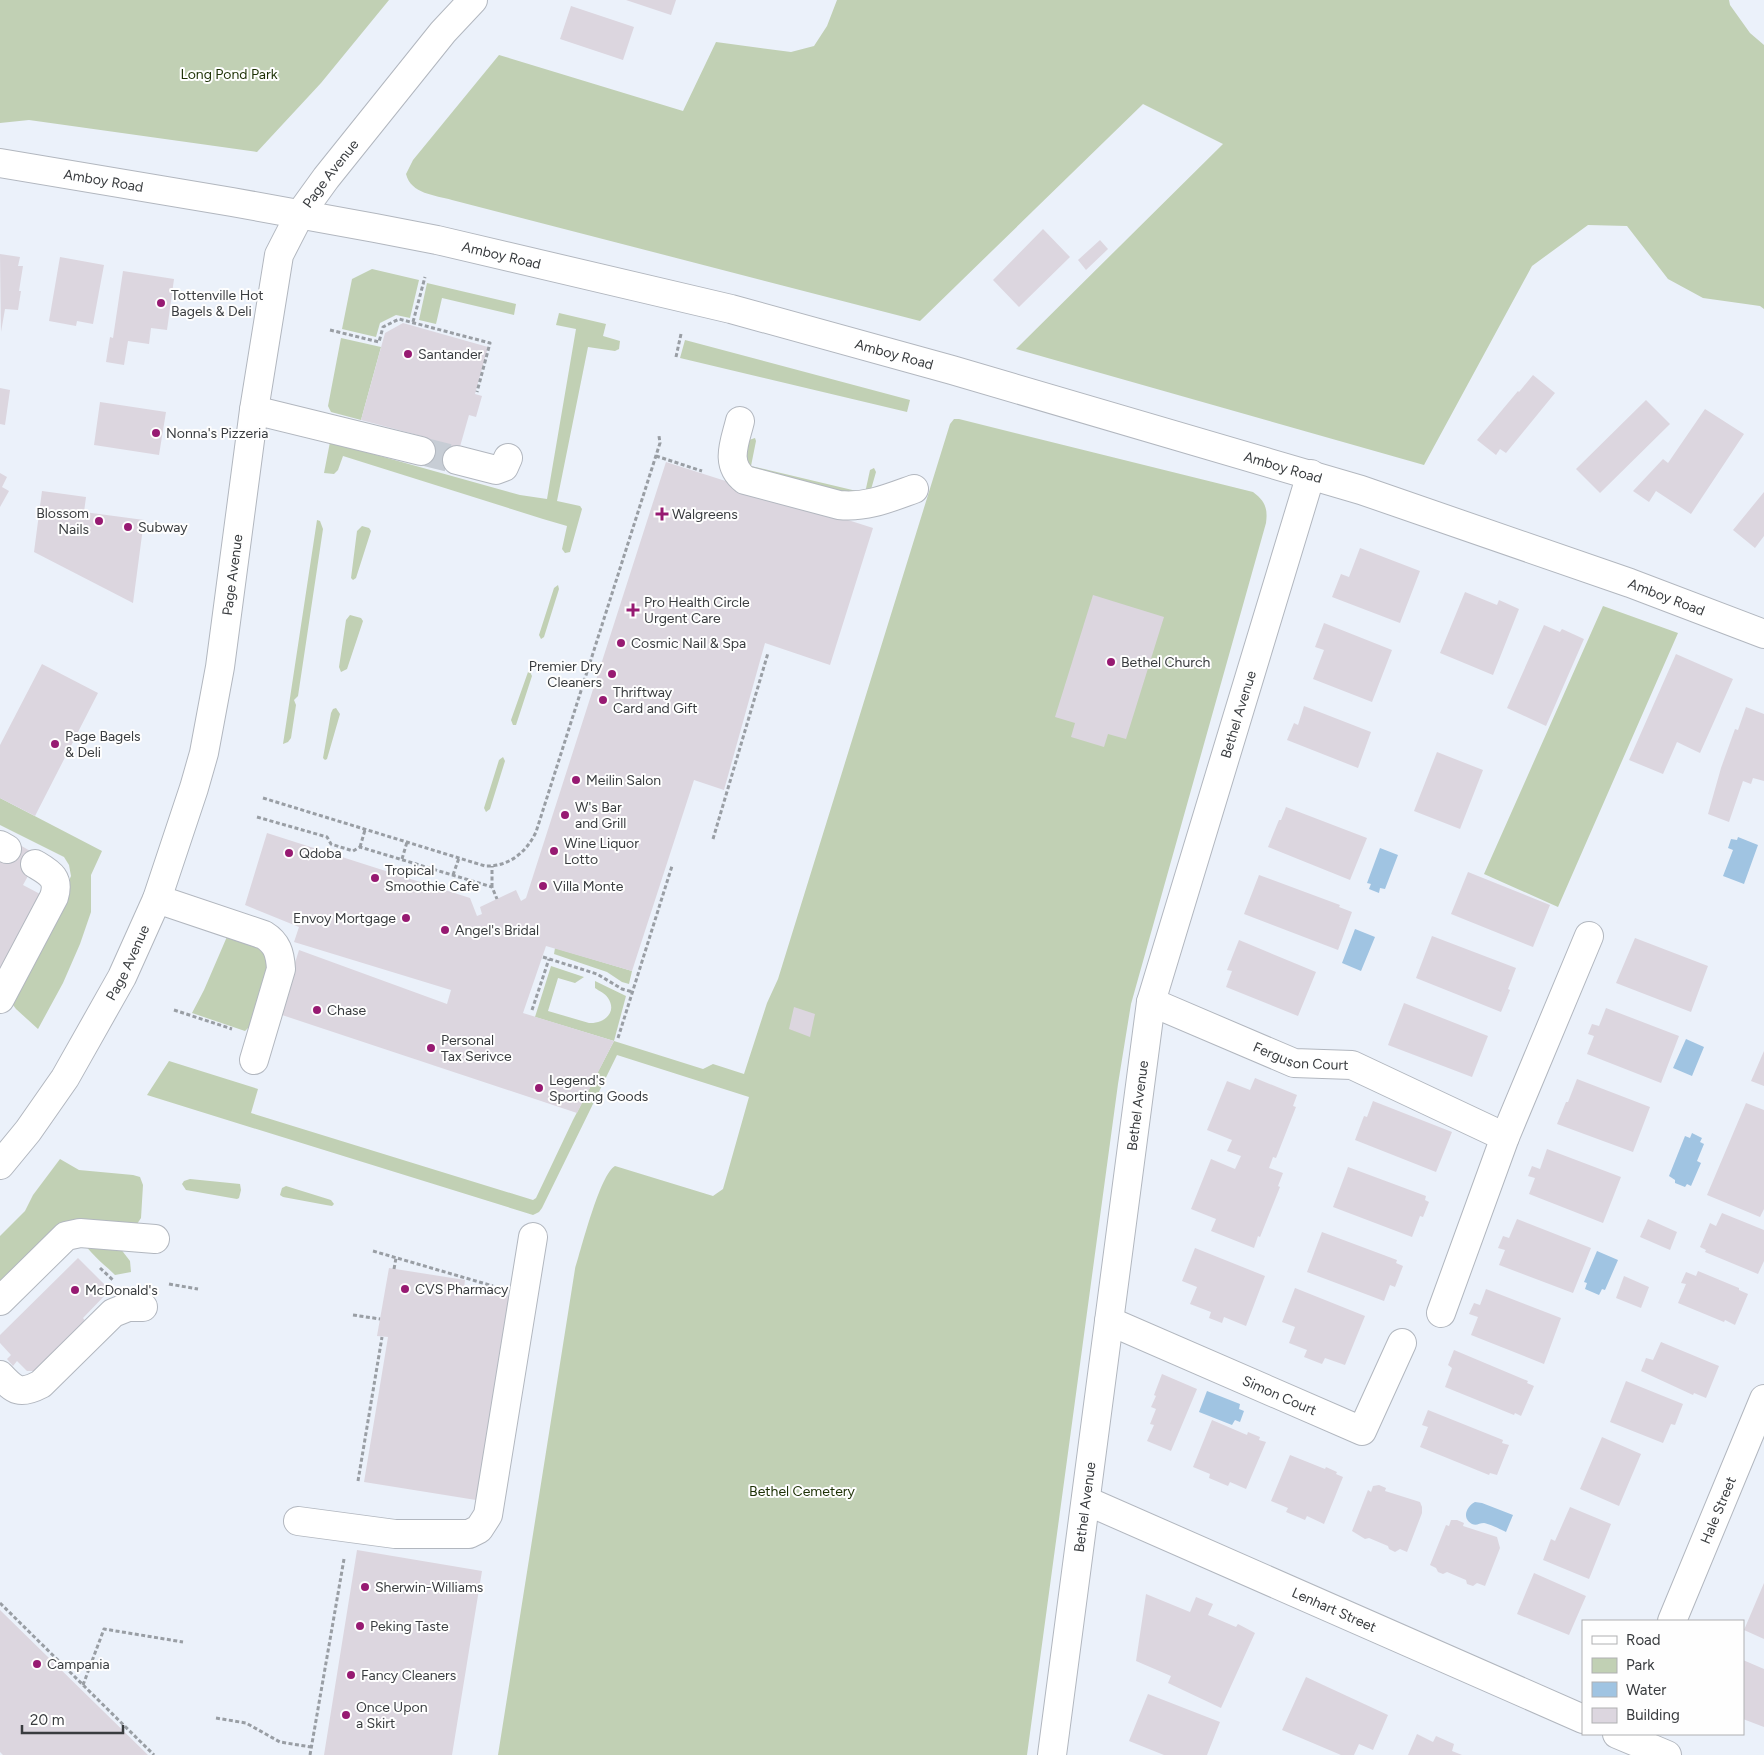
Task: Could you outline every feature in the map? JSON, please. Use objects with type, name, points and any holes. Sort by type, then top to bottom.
[{"type":"street","name":"Page Avenue","points":[[0,1164],[55,1094],[77,1059],[122,977],[157,899],[192,796],[204,753],[220,667],[254,410],[279,256],[300,214],[332,170],[444,32],[473,0]]},
{"type":"street","name":"Amboy Road","points":[[0,163],[300,214],[436,240],[731,309],[952,370],[1311,474],[1630,583],[1764,634]]},
{"type":"street","points":[[254,410],[421,451]]},
{"type":"street","points":[[740,421],[733,449],[732,464],[738,474],[745,480],[848,506],[864,506],[914,489]]},
{"type":"street","points":[[457,460],[496,470],[504,467],[508,458]]},
{"type":"street","name":"Bethel Avenue","points":[[1052,1755],[1151,1002],[1311,474]]},
{"type":"street","points":[[0,999],[57,889],[55,879],[48,872],[34,864]]},
{"type":"street","points":[[157,899],[264,935],[272,940],[277,947],[281,969],[254,1060]]},
{"type":"street","points":[[1441,1313],[1505,1137],[1589,936]]},
{"type":"street","name":"Ferguson Court","points":[[1151,1002],[1294,1063],[1352,1064],[1505,1137]]},
{"type":"street","points":[[0,1302],[66,1236],[80,1232],[155,1239]]},
{"type":"street","points":[[298,1521],[395,1534],[469,1534],[479,1529],[488,1515],[533,1237]]},
{"type":"street","points":[[0,1375],[12,1388],[20,1391],[33,1388],[41,1384],[113,1313],[128,1307],[143,1307]]},
{"type":"street","name":"Simon Court","points":[[1109,1321],[1362,1431],[1402,1344]]},
{"type":"street","name":"Hale Street","points":[[1672,1620],[1764,1399]]},
{"type":"street","name":"Lenhart Street","points":[[1086,1501],[1582,1718]]},
{"type":"street","points":[[1622,1735],[1667,1755]]},
{"type":"path","points":[[413,322],[425,277]]},
{"type":"path","points":[[330,330],[379,342],[382,327],[399,319],[490,343],[477,392]]},
{"type":"path","points":[[676,357],[681,334]]},
{"type":"path","points":[[263,798],[485,866],[508,862],[522,852],[536,832],[656,456],[660,436]]},
{"type":"path","points":[[656,456],[708,473]]},
{"type":"path","points":[[713,839],[768,653]]},
{"type":"path","points":[[257,817],[327,837],[331,844],[353,851],[360,847],[365,830]]},
{"type":"path","points":[[402,859],[407,842]]},
{"type":"path","points":[[360,847],[492,887]]},
{"type":"path","points":[[453,875],[459,858]]},
{"type":"path","points":[[492,866],[492,887],[497,899]]},
{"type":"path","points":[[618,1038],[672,866]]},
{"type":"path","points":[[543,957],[597,974],[622,989],[632,992]]},
{"type":"path","points":[[532,1010],[549,959]]},
{"type":"path","points":[[174,1010],[239,1032]]},
{"type":"path","points":[[373,1251],[500,1288]]},
{"type":"path","points":[[394,1269],[396,1258]]},
{"type":"path","points":[[169,1284],[198,1289]]},
{"type":"path","points":[[353,1315],[380,1319]]},
{"type":"path","points":[[358,1481],[382,1336]]},
{"type":"path","points":[[310,1755],[346,1551]]},
{"type":"path","points":[[0,1602],[154,1755]]},
{"type":"path","points":[[83,1685],[104,1629],[183,1642]]},
{"type":"path","points":[[216,1718],[246,1723],[280,1742],[311,1747]]},
{"type":"green space","name":"Long Pond Park","points":[[0,0],[389,0],[321,83],[257,152],[29,120],[0,123]]},
{"type":"green space","points":[[837,0],[1729,0],[1730,5],[1750,33],[1764,45],[1764,309],[1760,306],[1703,298],[1668,279],[1627,226],[1588,225],[1532,266],[1424,465],[1016,349],[1223,144],[1143,104],[920,321],[424,193],[413,186],[406,174],[413,160],[499,55],[683,111],[716,42],[791,52],[814,46],[827,26]]},
{"type":"green space","points":[[372,269],[419,280],[410,318],[396,315],[380,323],[376,337],[342,329],[352,279]]},
{"type":"green space","points":[[427,283],[516,304],[514,315],[442,298],[436,324],[419,320]]},
{"type":"green space","points":[[559,313],[606,324],[603,336],[620,341],[619,349],[615,351],[588,347],[557,501],[580,506],[582,509],[570,552],[565,553],[562,549],[567,526],[343,456],[338,470],[334,474],[324,473],[330,442],[520,495],[547,499],[576,329],[556,325]]},
{"type":"green space","points":[[341,338],[381,347],[361,420],[331,412],[328,406]]},
{"type":"green space","points":[[685,340],[910,400],[907,412],[680,358]]},
{"type":"green space","name":"Bethel Cemetery","points":[[954,419],[1253,492],[1265,505],[1266,523],[1131,1004],[1118,1084],[1027,1755],[498,1755],[575,1269],[597,1197],[609,1172],[615,1166],[713,1196],[723,1189],[749,1097],[617,1055],[542,1208],[533,1215],[147,1095],[169,1061],[258,1089],[251,1113],[533,1200],[536,1198],[573,1120],[614,1041],[703,1069],[713,1064],[744,1074],[767,1003],[778,979],[950,424]]},
{"type":"green space","points":[[755,438],[751,466],[865,493],[870,470],[874,468],[876,472],[870,493],[860,497],[748,468],[741,457],[749,440]]},
{"type":"green space","points":[[317,520],[320,521],[323,529],[298,696],[294,700],[296,705],[291,738],[283,744]]},
{"type":"green space","points":[[362,526],[369,528],[371,531],[356,578],[353,580],[351,578],[357,531]]},
{"type":"green space","points":[[558,585],[559,589],[544,637],[541,639],[539,635],[554,588]]},
{"type":"green space","points":[[1603,606],[1678,633],[1558,907],[1484,874]]},
{"type":"green space","points":[[350,615],[361,618],[363,621],[347,669],[341,672],[339,667],[346,620]]},
{"type":"green space","points":[[528,672],[532,676],[516,725],[513,725],[511,720]]},
{"type":"green space","points":[[336,708],[340,714],[327,759],[325,760],[323,758],[331,713]]},
{"type":"green space","points":[[503,757],[505,761],[490,809],[486,812],[484,808],[499,760]]},
{"type":"green space","points":[[0,798],[102,851],[91,875],[91,912],[80,944],[63,983],[38,1029],[13,1005],[14,997],[71,876],[69,865],[64,857],[0,825]]},
{"type":"green space","points":[[229,932],[261,943],[270,954],[263,1013],[245,1031],[192,1013]]},
{"type":"green space","points":[[555,948],[632,971],[629,984],[622,982],[607,972],[554,954]]},
{"type":"green space","points":[[551,966],[584,977],[575,983],[558,978],[548,1011],[589,1023],[599,1022],[604,1019],[610,1013],[611,1003],[605,995],[595,988],[595,981],[626,996],[614,1041],[535,1017]]},
{"type":"green space","points":[[60,1159],[79,1170],[140,1177],[143,1185],[141,1218],[137,1224],[91,1223],[0,1287],[0,1236],[25,1211],[33,1195]]},
{"type":"green space","points":[[190,1179],[240,1184],[239,1198],[186,1190],[182,1184]]},
{"type":"green space","points":[[286,1186],[331,1200],[334,1204],[332,1206],[283,1197],[280,1195],[282,1188]]},
{"type":"green space","points":[[82,1240],[120,1248],[130,1261],[131,1272],[115,1275],[93,1254]]},
{"type":"water","points":[[1738,837],[1758,845],[1744,884],[1723,876],[1733,850],[1728,848],[1731,839],[1737,840]]},
{"type":"water","points":[[1380,848],[1398,855],[1385,889],[1380,888],[1379,893],[1369,889],[1371,884],[1367,883]]},
{"type":"water","points":[[1355,929],[1375,937],[1361,971],[1342,963]]},
{"type":"water","points":[[1686,1039],[1704,1047],[1692,1076],[1673,1068]]},
{"type":"water","points":[[1692,1133],[1702,1138],[1700,1142],[1704,1144],[1697,1161],[1701,1163],[1691,1186],[1687,1184],[1685,1187],[1675,1183],[1675,1180],[1669,1176],[1685,1136],[1690,1138]]},
{"type":"water","points":[[1597,1251],[1618,1260],[1605,1290],[1602,1289],[1599,1295],[1585,1289],[1587,1283],[1584,1282]]},
{"type":"water","points":[[1207,1391],[1240,1404],[1239,1409],[1244,1411],[1240,1422],[1235,1420],[1232,1425],[1199,1412]]},
{"type":"water","points":[[1475,1502],[1513,1515],[1506,1532],[1482,1523],[1472,1524],[1467,1519],[1466,1512]]},
{"type":"building","points":[[626,0],[676,0],[671,15]]},
{"type":"building","points":[[571,6],[634,27],[623,60],[560,39]]},
{"type":"building","points":[[1043,229],[1070,257],[1019,307],[993,280]]},
{"type":"building","points":[[1100,240],[1108,249],[1086,270],[1078,260]]},
{"type":"building","points":[[0,254],[20,257],[18,266],[23,266],[18,310],[5,309],[1,332]]},
{"type":"building","points":[[60,257],[104,265],[93,324],[77,321],[76,326],[49,321]]},
{"type":"building","points":[[123,271],[174,279],[167,330],[151,328],[149,344],[128,341],[124,365],[106,362],[110,337],[113,338]]},
{"type":"building","points":[[403,323],[488,347],[475,394],[482,396],[476,417],[469,415],[453,471],[418,461],[425,437],[361,420],[385,333]]},
{"type":"building","points":[[1533,375],[1555,393],[1506,453],[1500,449],[1496,455],[1477,440]]},
{"type":"building","points":[[0,388],[10,390],[5,425],[0,424]]},
{"type":"building","points":[[1646,400],[1670,424],[1600,493],[1576,469]]},
{"type":"building","points":[[100,402],[166,412],[159,455],[94,445]]},
{"type":"building","points":[[1705,409],[1744,434],[1691,514],[1656,491],[1649,502],[1633,491],[1663,459],[1668,463]]},
{"type":"building","points":[[666,462],[873,528],[830,665],[765,643],[724,790],[694,780],[632,971],[546,946],[523,1013],[614,1041],[577,1113],[279,1014],[299,950],[447,1004],[451,990],[294,942],[299,927],[245,905],[267,833],[470,898],[477,916],[482,914],[480,907],[516,890],[521,901],[526,898]]},
{"type":"building","points":[[0,473],[7,477],[2,487],[9,491],[0,507]]},
{"type":"building","points":[[42,491],[86,497],[84,512],[144,520],[133,603],[34,552]]},
{"type":"building","points":[[1764,492],[1764,536],[1755,548],[1733,530]]},
{"type":"building","points":[[1360,548],[1420,571],[1400,623],[1332,597],[1341,574],[1349,577]]},
{"type":"building","points":[[1465,592],[1497,605],[1499,600],[1519,609],[1493,675],[1440,653]]},
{"type":"building","name":"Bethel Church","points":[[1093,595],[1164,617],[1126,739],[1108,734],[1104,747],[1071,737],[1075,723],[1055,717]]},
{"type":"building","points":[[1324,623],[1392,650],[1372,702],[1313,679],[1324,650],[1315,647]]},
{"type":"building","points":[[1544,625],[1560,632],[1562,629],[1584,639],[1546,726],[1507,708]]},
{"type":"building","points":[[1676,654],[1733,679],[1700,753],[1677,742],[1663,774],[1629,760]]},
{"type":"building","points":[[42,664],[98,693],[35,816],[0,798],[0,745]]},
{"type":"building","points":[[1304,706],[1371,732],[1358,768],[1287,740],[1294,723],[1298,725]]},
{"type":"building","points":[[1746,707],[1764,714],[1764,781],[1753,778],[1751,784],[1743,781],[1729,822],[1708,814],[1721,768],[1735,729],[1738,730]]},
{"type":"building","points":[[1437,752],[1483,770],[1460,829],[1414,811]]},
{"type":"building","points":[[1286,807],[1367,838],[1350,880],[1268,847]]},
{"type":"building","points":[[11,840],[39,856],[23,885],[40,894],[0,969],[0,861]]},
{"type":"building","points":[[1468,872],[1550,905],[1533,947],[1451,914]]},
{"type":"building","points":[[1259,875],[1340,905],[1339,907],[1352,912],[1338,950],[1244,914]]},
{"type":"building","points":[[1432,936],[1516,968],[1501,1012],[1416,978]]},
{"type":"building","points":[[1635,938],[1708,966],[1691,1012],[1616,983]]},
{"type":"building","points":[[1239,940],[1316,972],[1298,1016],[1226,987],[1232,971],[1227,970]]},
{"type":"building","points":[[1404,1003],[1488,1036],[1472,1077],[1388,1045]]},
{"type":"building","points":[[794,1007],[815,1014],[810,1037],[789,1029]]},
{"type":"building","points":[[1606,1008],[1679,1036],[1661,1083],[1587,1054],[1594,1036],[1588,1034],[1592,1024],[1599,1026]]},
{"type":"building","points":[[1764,1051],[1764,1086],[1751,1081]]},
{"type":"building","points":[[1255,1078],[1297,1095],[1293,1106],[1296,1107],[1276,1158],[1273,1157],[1269,1168],[1283,1173],[1278,1186],[1280,1187],[1254,1248],[1211,1231],[1216,1219],[1191,1209],[1211,1159],[1235,1169],[1241,1156],[1227,1151],[1232,1140],[1207,1130],[1227,1081],[1250,1090]]},
{"type":"building","points":[[1577,1079],[1650,1107],[1633,1152],[1557,1124]]},
{"type":"building","points":[[1373,1101],[1452,1132],[1436,1172],[1355,1140],[1364,1116],[1367,1117]]},
{"type":"building","points":[[1746,1103],[1764,1110],[1764,1209],[1760,1217],[1707,1195]]},
{"type":"building","points":[[1547,1149],[1621,1177],[1603,1223],[1529,1194],[1535,1178],[1528,1176],[1532,1166],[1540,1169]]},
{"type":"building","points":[[1348,1167],[1426,1196],[1425,1200],[1429,1202],[1423,1217],[1420,1216],[1412,1237],[1333,1207]]},
{"type":"building","points":[[1722,1213],[1764,1230],[1764,1261],[1758,1274],[1705,1252],[1706,1250],[1700,1247],[1710,1223],[1716,1226]]},
{"type":"building","points":[[1517,1219],[1591,1248],[1573,1293],[1499,1265],[1505,1250],[1498,1248],[1503,1236],[1509,1238]]},
{"type":"building","points":[[1648,1219],[1677,1232],[1670,1250],[1640,1237]]},
{"type":"building","points":[[1322,1232],[1397,1260],[1396,1263],[1403,1266],[1395,1287],[1390,1285],[1384,1301],[1307,1272]]},
{"type":"building","points":[[1195,1248],[1265,1276],[1246,1326],[1224,1317],[1222,1323],[1209,1318],[1211,1312],[1190,1304],[1197,1287],[1182,1281]]},
{"type":"building","points":[[78,1258],[110,1290],[83,1318],[86,1322],[37,1371],[27,1371],[17,1361],[13,1366],[7,1359],[11,1355],[0,1343],[0,1335]]},
{"type":"building","points":[[389,1268],[465,1280],[464,1288],[512,1296],[476,1500],[364,1482],[388,1337],[377,1336]]},
{"type":"building","points":[[1698,1271],[1739,1288],[1739,1290],[1748,1294],[1735,1325],[1678,1303],[1686,1284],[1681,1283],[1686,1272],[1696,1276]]},
{"type":"building","points":[[1624,1276],[1649,1287],[1641,1308],[1616,1298]]},
{"type":"building","points":[[1295,1288],[1365,1316],[1345,1365],[1325,1358],[1322,1364],[1304,1357],[1307,1350],[1289,1343],[1295,1327],[1282,1322]]},
{"type":"building","points":[[1486,1289],[1561,1318],[1544,1364],[1471,1335],[1478,1317],[1469,1314],[1474,1303],[1480,1305]]},
{"type":"building","points":[[1661,1342],[1719,1366],[1706,1398],[1694,1393],[1693,1395],[1641,1371],[1646,1358],[1653,1360]]},
{"type":"building","points":[[1454,1350],[1528,1381],[1527,1383],[1534,1386],[1521,1416],[1515,1413],[1514,1415],[1445,1387],[1452,1368],[1448,1365]]},
{"type":"building","points":[[1162,1374],[1197,1389],[1171,1451],[1147,1441],[1154,1425],[1150,1424],[1156,1409],[1151,1407]]},
{"type":"building","points":[[1626,1381],[1683,1404],[1675,1425],[1671,1424],[1663,1443],[1610,1422]]},
{"type":"building","points":[[1428,1410],[1503,1440],[1502,1443],[1509,1445],[1497,1475],[1490,1473],[1489,1475],[1420,1447],[1428,1427],[1422,1425]]},
{"type":"building","points":[[1212,1420],[1247,1435],[1248,1432],[1260,1437],[1259,1440],[1266,1442],[1246,1489],[1230,1482],[1228,1486],[1209,1478],[1210,1474],[1193,1467]]},
{"type":"building","points":[[1602,1437],[1641,1454],[1619,1506],[1580,1489]]},
{"type":"building","points":[[1290,1455],[1325,1469],[1326,1467],[1343,1477],[1324,1524],[1307,1516],[1305,1520],[1286,1512],[1288,1508],[1271,1501]]},
{"type":"building","points":[[1379,1485],[1386,1488],[1385,1491],[1420,1502],[1422,1513],[1407,1552],[1400,1549],[1395,1552],[1389,1549],[1388,1546],[1369,1538],[1365,1539],[1352,1531],[1368,1490],[1371,1492],[1373,1486]]},
{"type":"building","points":[[1570,1507],[1611,1524],[1589,1579],[1543,1560],[1551,1539],[1555,1541]]},
{"type":"building","points":[[1451,1520],[1457,1520],[1464,1523],[1463,1526],[1497,1537],[1500,1548],[1485,1586],[1477,1583],[1473,1586],[1467,1584],[1466,1580],[1447,1572],[1443,1574],[1438,1572],[1436,1568],[1430,1565],[1446,1525],[1449,1526]]},
{"type":"building","points":[[357,1550],[482,1571],[452,1755],[324,1755]]},
{"type":"building","points":[[1534,1573],[1586,1596],[1569,1635],[1517,1614]]},
{"type":"building","points":[[1764,1583],[1764,1639],[1744,1630]]},
{"type":"building","points":[[1146,1594],[1190,1612],[1196,1597],[1213,1604],[1208,1615],[1236,1627],[1238,1624],[1255,1633],[1221,1708],[1168,1683],[1171,1676],[1136,1661]]},
{"type":"building","points":[[0,1610],[148,1755],[3,1755],[0,1752]]},
{"type":"building","points":[[1744,1660],[1764,1669],[1764,1727],[1744,1719]]},
{"type":"building","points":[[1306,1677],[1388,1715],[1373,1750],[1359,1744],[1354,1755],[1341,1755],[1282,1730]]},
{"type":"building","points":[[1148,1694],[1220,1722],[1207,1755],[1164,1755],[1129,1741]]},
{"type":"building","points":[[1417,1734],[1433,1742],[1436,1736],[1454,1744],[1452,1751],[1462,1755],[1408,1755]]},
{"type":"tunnel","points":[[421,451],[457,460]]},
{"type":"place","name":"Tottenville Hot Bagels & Deli","points":[[161,303]]},
{"type":"place","name":"Santander","points":[[408,354]]},
{"type":"place","name":"Nonna's Pizzeria","points":[[156,433]]},
{"type":"place","name":"Walgreens","points":[[662,514]]},
{"type":"place","name":"Blossom Nails","points":[[99,521]]},
{"type":"place","name":"Subway","points":[[128,527]]},
{"type":"place","name":"Pro Health Circle Urgent Care","points":[[633,610]]},
{"type":"place","name":"Cosmic Nail & Spa","points":[[621,643]]},
{"type":"place","name":"Bethel Church","points":[[1111,662]]},
{"type":"place","name":"Premier Dry Cleaners","points":[[612,674]]},
{"type":"place","name":"Thriftway Card and Gift","points":[[603,700]]},
{"type":"place","name":"Page Bagels & Deli","points":[[55,744]]},
{"type":"place","name":"Meilin Salon","points":[[576,780]]},
{"type":"place","name":"W's Bar and Grill","points":[[565,815]]},
{"type":"place","name":"Wine Liquor Lotto","points":[[554,851]]},
{"type":"place","name":"Qdoba","points":[[289,853]]},
{"type":"place","name":"Tropical Smoothie Cafe","points":[[375,878]]},
{"type":"place","name":"Villa Monte","points":[[543,886]]},
{"type":"place","name":"Envoy Mortgage","points":[[406,918]]},
{"type":"place","name":"Angel's Bridal","points":[[445,930]]},
{"type":"place","name":"Chase","points":[[317,1010]]},
{"type":"place","name":"Personal Tax Serivce","points":[[431,1048]]},
{"type":"place","name":"Legend's Sporting Goods","points":[[539,1088]]},
{"type":"place","name":"CVS Pharmacy","points":[[405,1289]]},
{"type":"place","name":"McDonald's","points":[[75,1290]]},
{"type":"place","name":"Sherwin-Williams","points":[[365,1587]]},
{"type":"place","name":"Peking Taste","points":[[360,1626]]},
{"type":"place","name":"Campania","points":[[37,1664]]},
{"type":"place","name":"Fancy Cleaners","points":[[351,1675]]},
{"type":"place","name":"Once Upon a Skirt","points":[[346,1715]]}]
